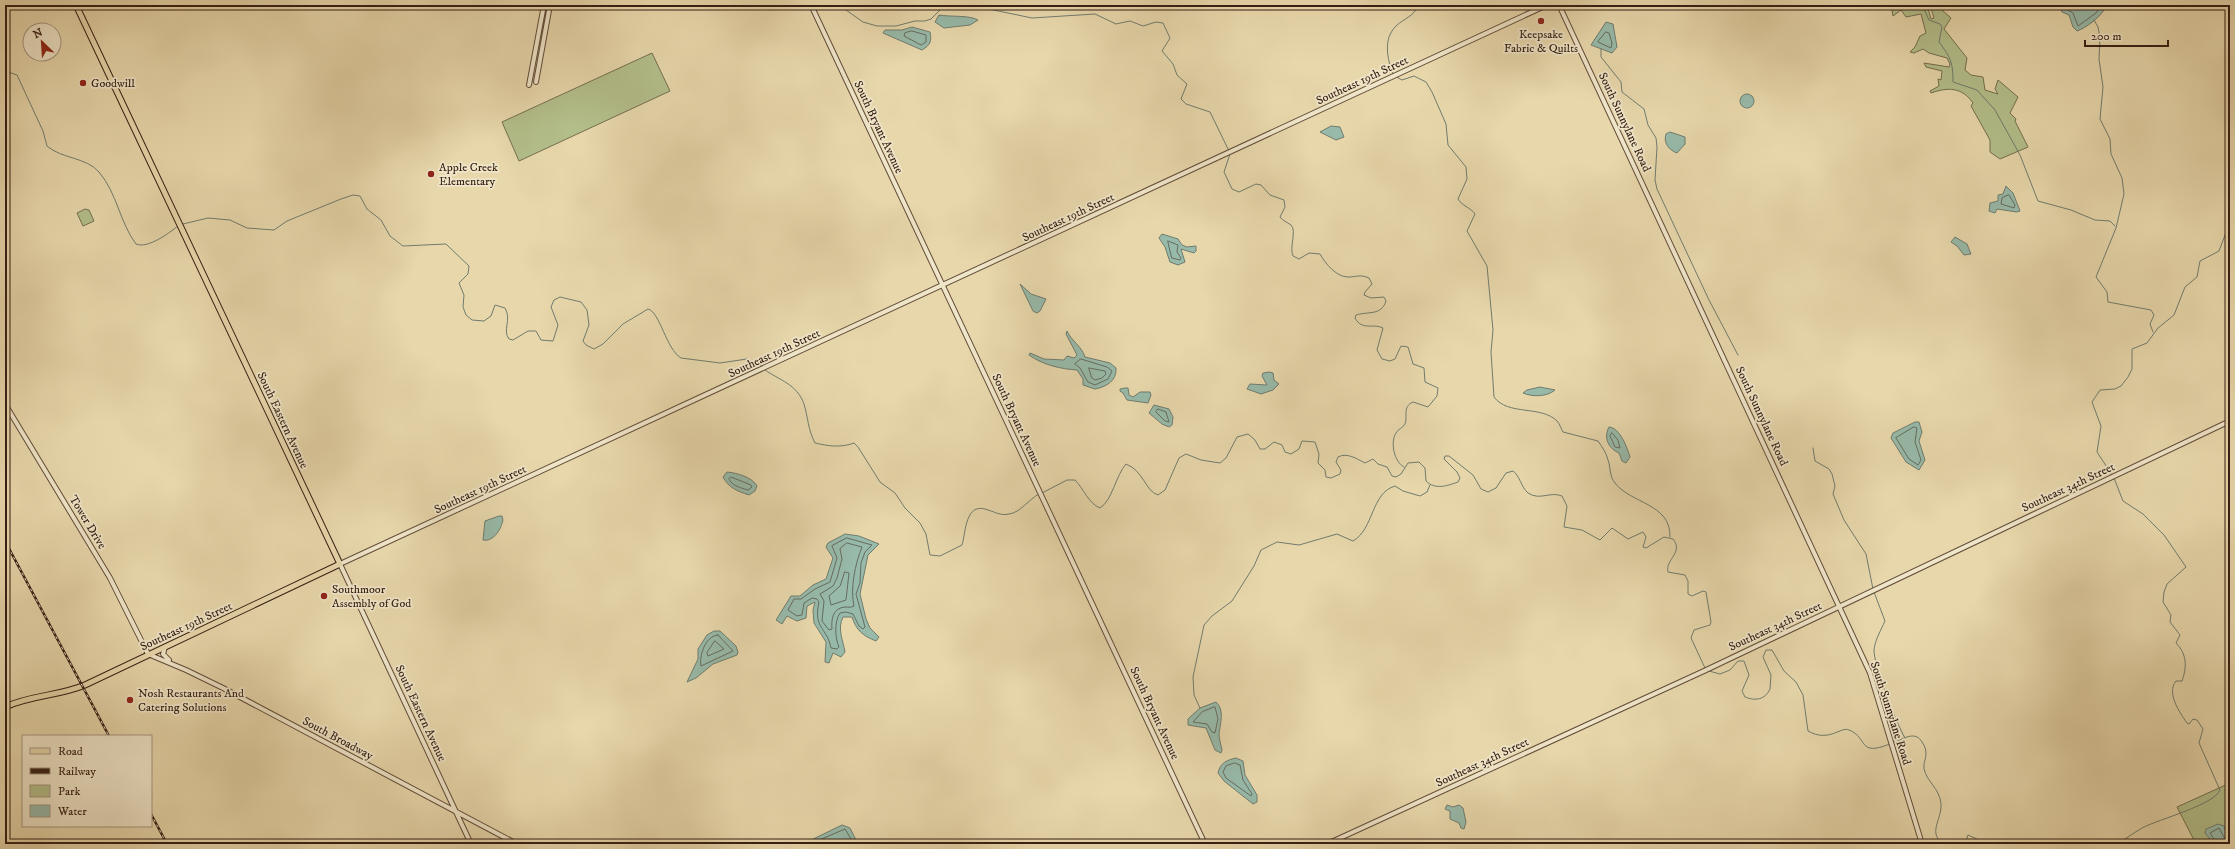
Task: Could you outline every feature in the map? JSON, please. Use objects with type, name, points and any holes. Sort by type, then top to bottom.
[{"type":"main road","name":"South Eastern Avenue","points":[[76,5],[340,564]]},
{"type":"main road","name":"Southeast 19th Street","points":[[5,707],[26,698],[74,690],[166,645],[340,564]]},
{"type":"street","points":[[529,85],[544,5]]},
{"type":"street","points":[[536,82],[550,5]]},
{"type":"street","name":"South Bryant Avenue","points":[[811,5],[944,286],[1204,844]]},
{"type":"street","name":"Southeast 19th Street","points":[[340,564],[944,286],[1547,5]]},
{"type":"street","name":"South Sunnylane Road","points":[[1559,5],[1870,673],[1922,844]]},
{"type":"street","name":"Tower Drive","points":[[5,404],[110,578],[148,654]]},
{"type":"street","name":"Southeast 34th Street","points":[[1327,844],[1704,671],[2230,421]]},
{"type":"street","name":"South Eastern Avenue","points":[[340,564],[471,844]]},
{"type":"street","points":[[166,645],[162,652],[165,658],[186,670]]},
{"type":"street","name":"South Broadway","points":[[148,654],[186,670],[517,844]]},
{"type":"green space","points":[[1893,5],[1927,5],[1931,19],[1934,18],[1930,5],[1941,5],[1942,10],[1951,18],[1944,29],[1967,58],[1965,70],[1971,75],[1983,77],[1985,90],[1998,94],[1995,89],[1998,80],[2018,97],[2010,113],[2016,119],[2015,121],[2028,147],[2000,159],[1990,152],[1990,140],[1971,106],[1973,103],[1969,98],[1959,91],[1949,89],[1931,93],[1930,91],[1939,86],[1938,79],[1941,80],[1942,71],[1926,67],[1924,63],[1949,67],[1950,64],[1947,58],[1929,53],[1923,49],[1914,53],[1910,52],[1915,47],[1920,36],[1926,33],[1921,14],[1906,17],[1901,10],[1893,16]]},
{"type":"green space","points":[[652,53],[670,91],[519,161],[502,122]]},
{"type":"green space","points":[[85,209],[89,210],[94,221],[83,226],[77,213]]},
{"type":"green space","points":[[2230,783],[2230,844],[2196,844],[2177,807]]},
{"type":"water","points":[[2060,5],[2106,5],[2102,13],[2094,21],[2077,31],[2073,27],[2069,15],[2062,12]]},
{"type":"water","points":[[939,15],[970,17],[978,20],[970,25],[944,28],[935,22]]},
{"type":"water","points":[[1606,22],[1613,24],[1617,47],[1612,53],[1591,45]]},
{"type":"water","points":[[912,27],[930,32],[930,43],[922,50],[883,33],[885,30],[902,30]]},
{"type":"water","points":[[1744,94],[1750,94],[1754,98],[1754,104],[1750,108],[1744,108],[1740,104],[1740,98]]},
{"type":"water","points":[[1331,126],[1340,127],[1344,137],[1336,140],[1320,132]]},
{"type":"water","points":[[1670,132],[1685,137],[1685,144],[1677,153],[1669,148],[1665,140],[1666,134]]},
{"type":"water","points":[[2006,186],[2013,193],[2020,211],[2017,212],[1997,209],[1995,213],[1989,211],[1990,203],[1998,201],[1998,195],[2003,194]]},
{"type":"water","points":[[1162,234],[1178,239],[1182,245],[1187,247],[1196,246],[1196,251],[1194,253],[1181,249],[1185,262],[1178,265],[1170,262],[1165,247],[1159,238]]},
{"type":"water","points":[[1955,237],[1967,244],[1971,254],[1964,255],[1957,246],[1951,242]]},
{"type":"water","points":[[1020,284],[1031,294],[1046,299],[1040,311],[1037,313],[1033,311]]},
{"type":"water","points":[[1067,331],[1081,349],[1085,357],[1110,363],[1116,368],[1115,376],[1110,383],[1095,389],[1083,385],[1083,379],[1077,370],[1052,366],[1029,355],[1030,353],[1044,359],[1064,360],[1067,356],[1074,358],[1077,355],[1066,334]]},
{"type":"water","points":[[1263,373],[1273,373],[1274,380],[1279,384],[1273,390],[1261,394],[1247,389],[1250,384],[1267,385],[1262,376]]},
{"type":"water","points":[[1540,387],[1555,390],[1548,394],[1539,396],[1523,393],[1527,390]]},
{"type":"water","points":[[1128,388],[1129,395],[1133,397],[1140,392],[1150,392],[1151,395],[1148,403],[1127,400],[1120,391],[1120,389]]},
{"type":"water","points":[[1154,405],[1169,409],[1173,417],[1172,425],[1169,427],[1162,424],[1149,413]]},
{"type":"water","points":[[1915,422],[1919,422],[1922,432],[1919,441],[1925,460],[1919,470],[1906,462],[1891,438],[1893,433]]},
{"type":"water","points":[[1609,427],[1613,428],[1620,434],[1625,443],[1630,457],[1626,463],[1622,461],[1619,453],[1612,449],[1608,443],[1607,431]]},
{"type":"water","points":[[727,472],[740,474],[752,480],[757,486],[755,491],[749,495],[734,489],[723,477]]},
{"type":"water","points":[[502,516],[503,520],[499,531],[494,537],[483,540],[485,521]]},
{"type":"water","points":[[845,534],[859,536],[879,544],[868,555],[860,594],[866,619],[870,628],[879,637],[876,641],[867,637],[858,629],[852,617],[843,617],[840,630],[845,652],[841,657],[833,653],[829,663],[825,662],[826,642],[814,623],[813,610],[815,602],[807,606],[806,618],[797,621],[787,616],[782,624],[776,620],[791,596],[800,596],[813,585],[826,579],[833,558],[826,547],[828,543]]},
{"type":"water","points":[[714,631],[720,631],[736,646],[738,652],[737,655],[713,664],[696,678],[687,682],[698,659],[698,649],[707,635]]},
{"type":"water","points":[[1216,702],[1219,705],[1221,713],[1219,734],[1222,750],[1221,753],[1215,750],[1206,728],[1188,725],[1188,719],[1200,708]]},
{"type":"water","points":[[1236,758],[1243,761],[1245,775],[1257,795],[1257,802],[1253,804],[1224,781],[1218,773],[1224,762]]},
{"type":"water","points":[[1447,805],[1453,807],[1459,805],[1463,808],[1466,822],[1464,829],[1461,828],[1459,823],[1450,819],[1450,811],[1445,809]]},
{"type":"water","points":[[2218,824],[2224,826],[2230,844],[2214,844],[2205,833],[2206,829]]},
{"type":"water","points":[[842,825],[850,828],[858,844],[803,844]]},
{"type":"waterway","points":[[839,5],[863,22],[877,26],[896,26],[915,21],[925,21],[931,19],[942,8]]},
{"type":"waterway","points":[[1393,74],[1387,49],[1389,37],[1396,26],[1411,15],[1419,5]]},
{"type":"waterway","points":[[1917,5],[1923,7],[1929,20],[1940,24],[1942,27],[1939,42],[1950,61],[1953,82],[1977,90],[1995,110],[2020,155],[2038,201],[2071,210],[2095,220],[2110,221],[2115,226]]},
{"type":"waterway","points":[[942,8],[984,8],[1032,18],[1095,14],[1116,24],[1130,21],[1143,26],[1156,22],[1163,23],[1170,38],[1162,51],[1173,64],[1177,75],[1187,84],[1181,99],[1186,104],[1210,112],[1229,151]]},
{"type":"waterway","points":[[2094,20],[2098,27],[2100,38],[2099,59],[2103,87],[2100,119],[2110,139],[2111,154],[2122,178],[2124,194],[2116,228],[2096,277],[2107,292],[2108,302],[2151,310],[2154,315],[2150,324],[2153,332]]},
{"type":"waterway","points":[[1601,49],[1601,57],[1621,82],[1622,92],[1644,109],[1648,125],[1656,138],[1657,147],[1655,180],[1657,189],[1709,300],[1738,355]]},
{"type":"waterway","points":[[5,71],[17,75],[43,131],[47,146],[60,153],[88,163],[99,172],[110,189],[126,227],[136,244],[141,245],[152,242],[178,226]]},
{"type":"waterway","points":[[1395,76],[1402,80],[1414,76],[1426,82],[1446,124],[1448,145],[1466,167],[1467,179],[1458,199],[1475,214],[1467,231],[1487,266],[1493,330],[1491,352],[1494,397],[1500,403],[1508,407],[1534,411],[1550,416],[1558,422],[1563,432],[1598,441],[1606,454],[1612,478],[1615,483],[1630,496],[1649,505],[1664,517],[1669,526],[1670,537]]},
{"type":"waterway","points":[[1230,154],[1224,172],[1232,189],[1239,192],[1256,184],[1261,185],[1270,195],[1284,200],[1285,207],[1280,217],[1293,228],[1293,256],[1299,259],[1309,253],[1320,254],[1328,265],[1339,275],[1369,278],[1372,284],[1364,295],[1371,298],[1384,297],[1386,301],[1381,309],[1374,312],[1356,315],[1355,318],[1364,326],[1383,328],[1377,350],[1382,359],[1390,361],[1395,359],[1401,346],[1408,347],[1413,364],[1424,368],[1425,382],[1438,388],[1437,396],[1428,407],[1413,402],[1406,409],[1405,424],[1397,432],[1393,441],[1395,456],[1404,467]]},
{"type":"waterway","points":[[183,224],[208,218],[230,220],[247,228],[274,230],[287,221],[341,199],[353,195],[360,196],[367,209],[381,220],[390,236],[403,246],[446,244],[469,266],[468,274],[459,283],[464,295],[463,307],[466,315],[472,320],[484,321],[491,316],[495,305],[505,308],[508,317],[506,332],[509,339],[513,340],[528,331],[536,331],[541,340],[553,341],[558,325],[551,307],[554,300],[560,297],[581,302],[587,310],[589,325],[583,341],[586,345],[594,349],[603,344],[623,324],[648,309],[656,317],[671,347],[681,358],[720,363],[747,359],[761,366]]},
{"type":"waterway","points":[[2112,475],[2097,452],[2101,426],[2092,402],[2100,390],[2115,389],[2121,386],[2128,377],[2132,369],[2132,349],[2147,343],[2158,328],[2174,315],[2185,287],[2197,277],[2200,261],[2219,251],[2230,222]]},
{"type":"waterway","points":[[765,370],[787,383],[801,397],[815,443],[834,446],[844,446],[854,443],[858,447],[880,482],[895,493],[905,508],[920,523],[926,534],[930,555],[940,556],[962,545],[968,519],[975,510],[980,508],[998,514],[1013,513],[1021,509],[1039,494]]},
{"type":"waterway","points":[[1042,493],[1067,480],[1075,480],[1092,503],[1100,508],[1108,500],[1119,475],[1126,464],[1137,471],[1150,489],[1158,495],[1165,490],[1179,458],[1186,454],[1201,460],[1220,463],[1226,458],[1237,437],[1248,434],[1255,440],[1260,449],[1265,449],[1274,442],[1282,445],[1285,452],[1291,454],[1299,449],[1302,441],[1315,442],[1319,454],[1318,463],[1325,470],[1326,477],[1331,478],[1340,474],[1341,470],[1336,462],[1338,457],[1345,455],[1365,463],[1373,459],[1378,464],[1387,467],[1392,476],[1396,477],[1401,474],[1408,463],[1419,462],[1425,468],[1426,481],[1433,486],[1450,485],[1458,482],[1460,478],[1457,472],[1444,459],[1445,456],[1449,456],[1473,475],[1481,489],[1488,492],[1496,488],[1506,473],[1513,471],[1528,493],[1537,496],[1562,496],[1567,506],[1564,527],[1582,530],[1600,540],[1612,528],[1628,539],[1643,532],[1646,537],[1643,547],[1646,548],[1664,537],[1673,539],[1676,544],[1676,548],[1669,563],[1668,572],[1685,575],[1688,581],[1688,594],[1692,596],[1703,591],[1706,592],[1711,622],[1710,625],[1694,630],[1691,638],[1705,668]]},
{"type":"waterway","points":[[1813,448],[1815,461],[1829,469],[1832,474],[1835,486],[1833,494],[1844,520],[1866,554],[1873,589]]},
{"type":"waterway","points":[[2114,478],[2123,501],[2143,514],[2164,535],[2186,567],[2167,584],[2164,592],[2163,602],[2171,615],[2170,622],[2180,635],[2176,643],[2180,647],[2185,661],[2185,671],[2182,681],[2176,681],[2173,686],[2173,697],[2187,723],[2189,724],[2193,719],[2197,720],[2203,729],[2199,743],[2220,790],[2216,796],[2208,801],[2150,824],[2118,844]]},
{"type":"waterway","points":[[1200,708],[1194,695],[1193,677],[1204,625],[1212,616],[1232,601],[1254,566],[1261,550],[1277,542],[1299,545],[1337,534],[1353,541],[1365,528],[1381,496],[1387,490],[1395,486],[1403,491],[1420,496],[1427,492],[1430,485]]},
{"type":"waterway","points":[[1874,592],[1885,621],[1878,635],[1874,650],[1875,658],[1886,694],[1905,738]]},
{"type":"waterway","points":[[1709,671],[1720,674],[1730,670],[1738,661],[1744,661],[1749,675],[1742,691],[1745,697],[1759,699],[1768,693],[1770,689],[1771,675],[1763,657],[1766,650],[1772,650],[1784,671],[1796,682],[1803,695],[1808,731],[1815,734],[1828,735],[1846,729],[1855,733],[1868,747],[1880,747],[1890,744]]},
{"type":"waterway","points":[[1893,743],[1912,736],[1919,738],[1924,745],[1926,750],[1924,769],[1938,794],[1941,804],[1941,810],[1936,827],[1936,836],[1945,844]]},
{"type":"waterway","points":[[1965,844],[1968,835],[1988,844]]},
{"type":"railway","points":[[5,541],[108,735]]},
{"type":"railway","points":[[152,816],[167,844]]},
{"type":"place","name":"Keepsake Fabric & Quilts","points":[[1541,21]]},
{"type":"place","name":"Goodwill","points":[[83,83]]},
{"type":"place","name":"Apple Creek Elementary","points":[[431,174]]},
{"type":"place","name":"Southmoor Assembly of God","points":[[324,596]]},
{"type":"place","name":"Nosh Restaurants And Catering Solutions","points":[[130,700]]}]
